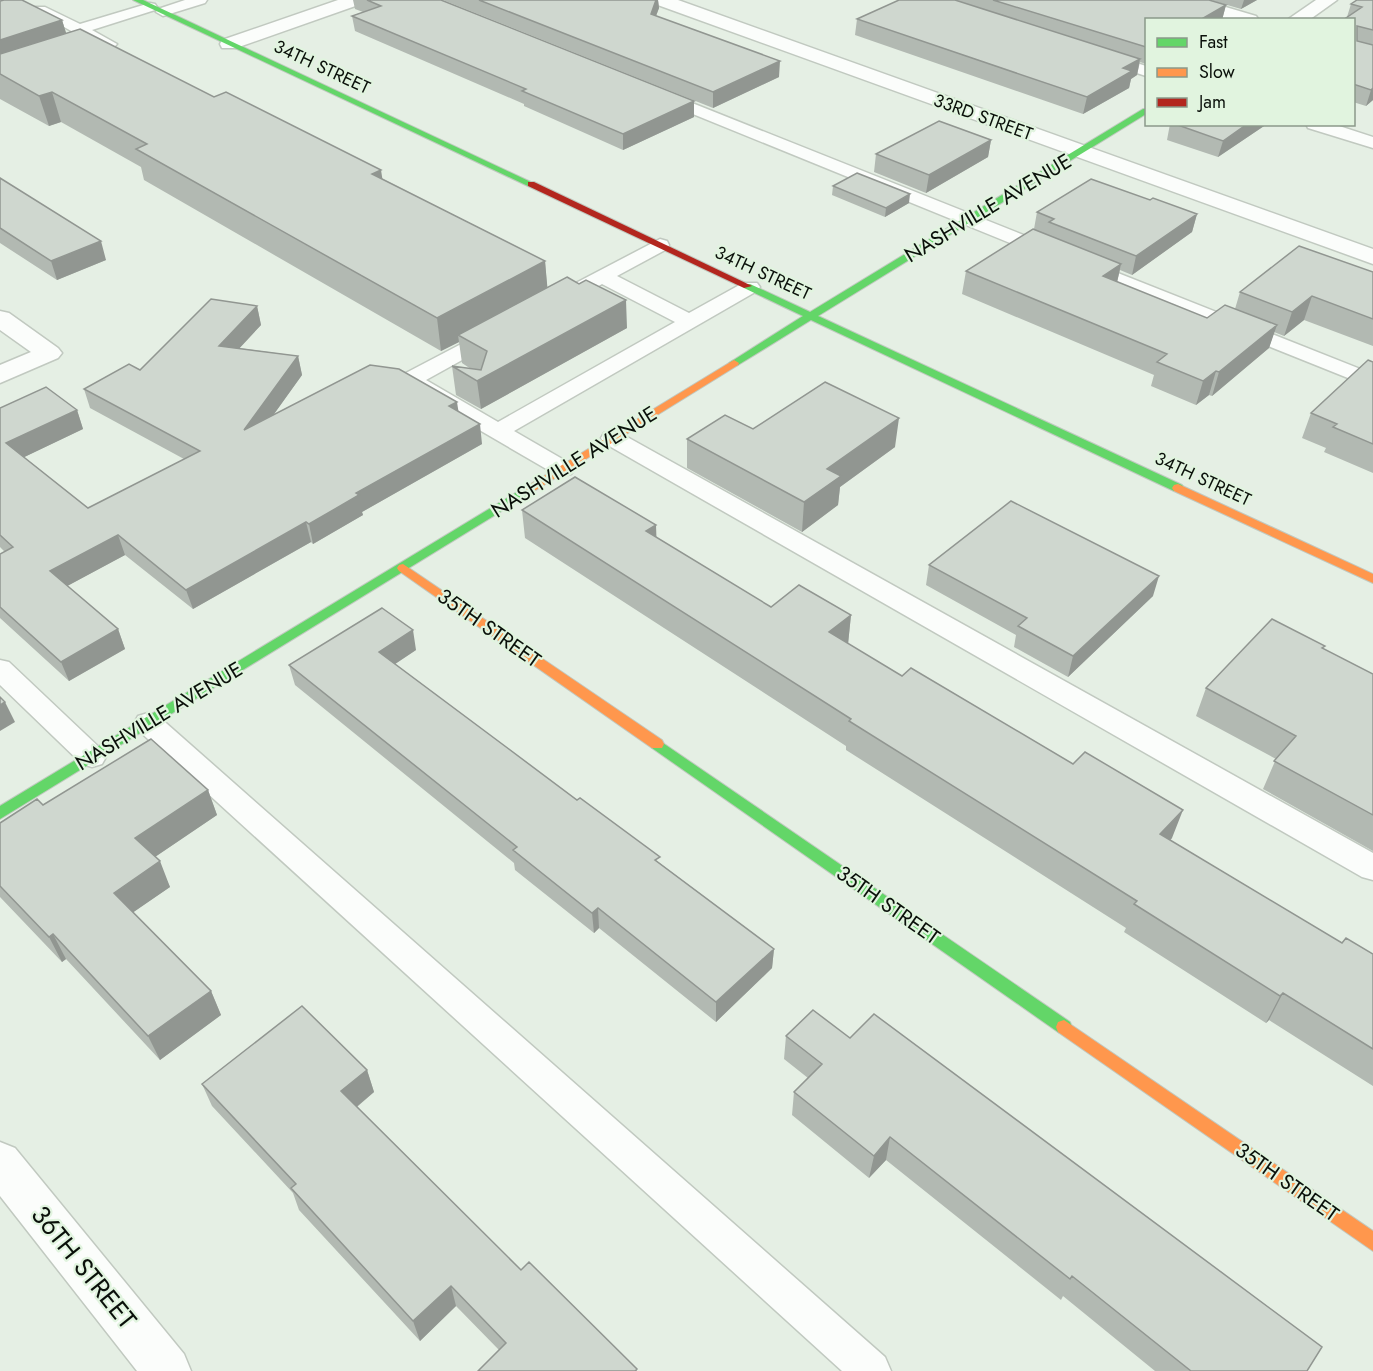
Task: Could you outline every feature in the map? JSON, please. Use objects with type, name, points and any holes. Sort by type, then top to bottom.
[{"type":"street","points":[[229,44],[355,0]]},
{"type":"street","name":"33RD STREET","points":[[661,0],[1373,257]]},
{"type":"street","points":[[1183,0],[1243,18]]},
{"type":"street","points":[[1299,18],[1328,0]]},
{"type":"street","name":"34TH STREET","points":[[150,6],[1373,579]]},
{"type":"street","name":"NASHVILLE AVENUE","points":[[0,813],[1145,112]]},
{"type":"street","points":[[0,318],[49,354],[0,375]]},
{"type":"street","name":"35TH STREET","points":[[403,568],[1373,1242]]},
{"type":"street","name":"36TH STREET","points":[[0,1162],[167,1371]]},
{"type":"lane","points":[[80,30],[150,6],[200,0]]},
{"type":"lane","points":[[34,9],[109,45],[87,52]]},
{"type":"lane","points":[[1091,53],[1145,71]]},
{"type":"lane","points":[[646,90],[1373,382]]},
{"type":"lane","points":[[1320,126],[1373,143]]},
{"type":"lane","points":[[541,309],[660,245]]},
{"type":"lane","points":[[601,276],[689,321]]},
{"type":"lane","points":[[498,431],[750,287]]},
{"type":"lane","points":[[510,325],[410,380],[563,469]]},
{"type":"lane","points":[[612,438],[1373,868]]},
{"type":"lane","points":[[0,669],[92,756]]},
{"type":"lane","points":[[148,723],[871,1371]]},
{"type":"building","points":[[22,0],[62,20],[0,40],[0,1]]},
{"type":"building","points":[[367,0],[441,0],[694,101],[623,134],[522,91],[526,89],[352,16],[381,6]]},
{"type":"building","points":[[479,0],[656,0],[651,14],[780,61],[713,92]]},
{"type":"building","points":[[899,0],[955,0],[1140,59],[1123,68],[1132,71],[1087,97],[857,19]]},
{"type":"building","points":[[993,0],[1209,0],[1226,5],[1203,18],[1145,18],[1145,47]]},
{"type":"building","points":[[1357,0],[1373,0],[1373,30],[1357,26],[1357,41],[1373,45],[1373,88],[1371,90],[1355,85],[1355,18],[1346,18],[1362,7],[1351,4]]},
{"type":"building","points":[[80,29],[214,97],[226,92],[381,170],[372,174],[545,261],[437,318],[136,149],[147,144],[52,92],[39,96],[0,74],[0,54]]},
{"type":"building","points":[[939,121],[991,140],[929,175],[876,154]]},
{"type":"building","points":[[1181,126],[1244,126],[1223,141]]},
{"type":"building","points":[[857,173],[910,194],[886,208],[833,186]]},
{"type":"building","points":[[0,178],[101,241],[51,261],[0,228]]},
{"type":"building","points":[[1091,179],[1197,214],[1136,256],[1049,222],[1054,219],[1037,212]]},
{"type":"building","points":[[1033,229],[1121,264],[1103,276],[1207,318],[1225,305],[1277,325],[1219,372],[1216,371],[1203,381],[1157,362],[1167,354],[966,271]]},
{"type":"building","points":[[1299,246],[1373,272],[1373,319],[1312,296],[1292,312],[1240,292]]},
{"type":"building","points":[[567,277],[579,284],[586,280],[626,300],[477,381],[452,366],[481,370],[487,351],[458,335]]},
{"type":"building","points":[[211,299],[257,306],[219,346],[298,356],[244,430],[370,365],[399,369],[457,402],[449,406],[480,424],[356,493],[359,495],[309,524],[306,522],[186,590],[118,535],[50,571],[118,629],[61,662],[0,607],[0,554],[13,547],[0,535],[0,408],[46,387],[77,410],[6,443],[88,508],[200,451],[84,389],[129,364],[140,370]]},
{"type":"building","points":[[1368,360],[1373,362],[1373,444],[1333,427],[1337,424],[1311,413]]},
{"type":"building","points":[[825,382],[899,418],[827,469],[841,476],[804,502],[687,439],[725,415],[753,429]]},
{"type":"building","points":[[575,477],[656,525],[646,531],[771,607],[799,585],[851,615],[829,632],[902,676],[911,668],[1073,764],[1085,752],[1183,810],[1160,834],[1342,943],[1346,938],[1373,954],[1373,1049],[1283,993],[1280,996],[1134,904],[1137,901],[849,721],[851,719],[522,510]]},
{"type":"building","points":[[1011,501],[1159,576],[1073,656],[1018,626],[1027,618],[929,565]]},
{"type":"building","points":[[382,608],[413,630],[379,652],[577,800],[580,798],[660,857],[655,860],[774,949],[716,1002],[598,908],[592,913],[513,850],[517,847],[289,665]]},
{"type":"building","points":[[1272,619],[1373,674],[1373,815],[1274,761],[1296,736],[1206,688]]},
{"type":"building","points":[[151,739],[208,790],[135,838],[160,861],[114,893],[211,991],[148,1036],[53,934],[49,937],[0,886],[0,823],[37,799],[43,805]]},
{"type":"building","points":[[302,1006],[367,1070],[341,1091],[521,1270],[529,1262],[637,1369],[635,1371],[478,1371],[506,1343],[451,1286],[413,1321],[291,1188],[296,1184],[202,1084]]},
{"type":"building","points":[[813,1010],[850,1038],[874,1014],[1322,1347],[1307,1371],[1191,1371],[1072,1276],[1070,1279],[890,1137],[874,1156],[794,1092],[822,1064],[786,1036]]},
{"type":"traffic: fast","points":[[137,0],[531,184]]},
{"type":"traffic: fast","points":[[734,363],[1145,112]]},
{"type":"traffic: fast","points":[[747,286],[1178,488]]},
{"type":"traffic: fast","points":[[0,813],[527,490]]},
{"type":"traffic: fast","points":[[657,744],[1064,1027]]},
{"type":"traffic: slow","points":[[527,490],[734,363]]},
{"type":"traffic: slow","points":[[1178,488],[1373,579]]},
{"type":"traffic: slow","points":[[403,568],[657,744]]},
{"type":"traffic: slow","points":[[1064,1027],[1373,1242]]},
{"type":"traffic: jam","points":[[531,184],[747,286]]}]
